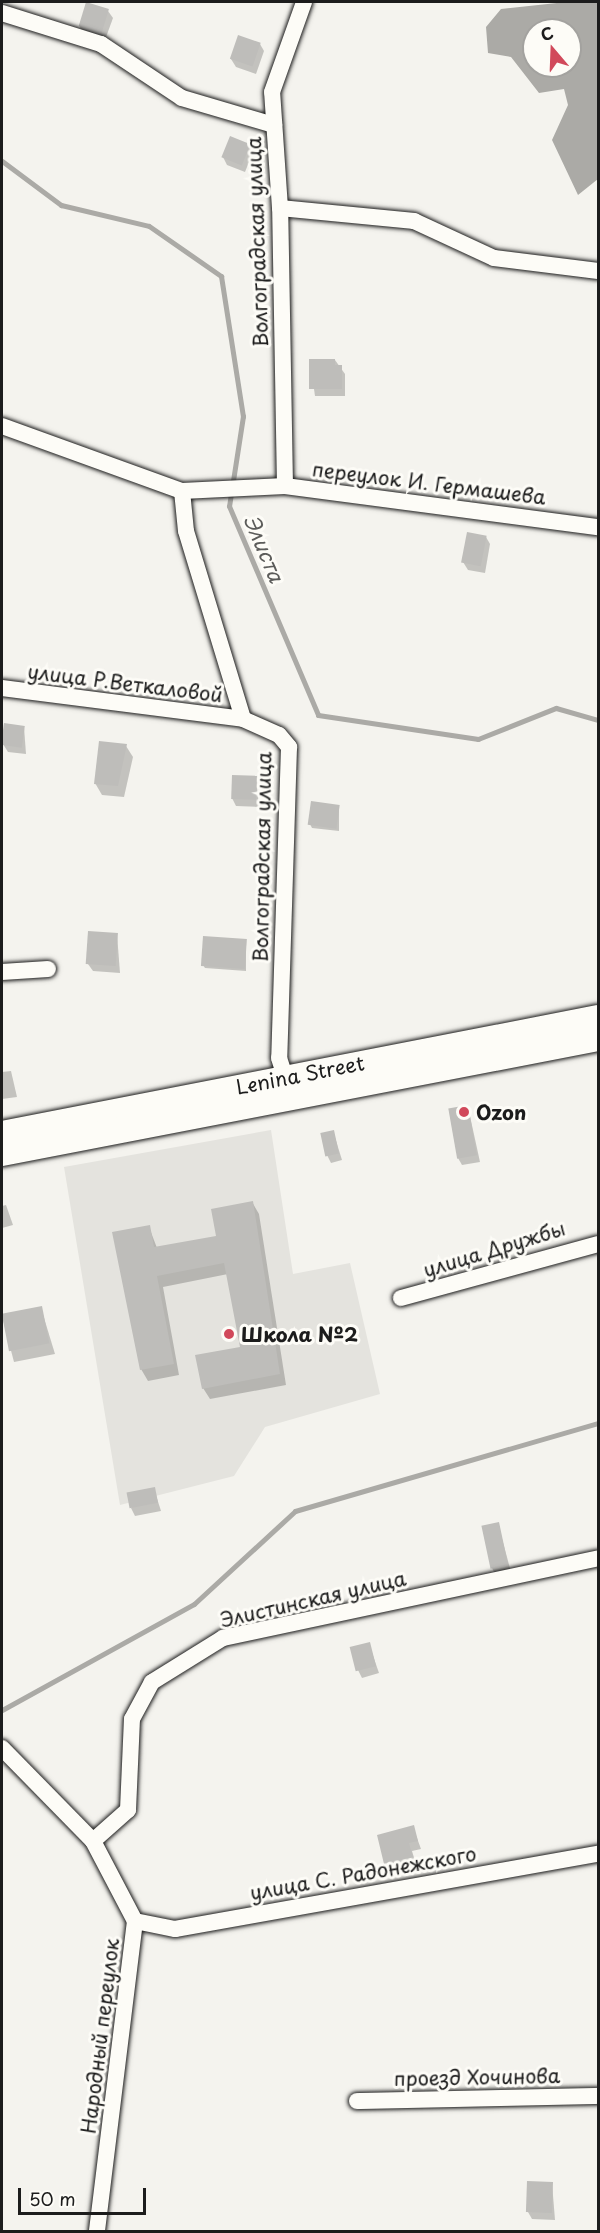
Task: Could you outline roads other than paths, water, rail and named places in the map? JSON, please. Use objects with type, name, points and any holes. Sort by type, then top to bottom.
[{"type":"main road","name":"Lenina Street","points":[[2,1153],[598,1018]]},
{"type":"main road","name":"Lenina Street","points":[[2,1134],[598,1038]]},
{"type":"street","name":"Волгоградская улица","points":[[285,486],[280,208],[274,125],[277,65],[304,2]]},
{"type":"street","points":[[2,13],[101,44],[182,98],[274,125]]},
{"type":"street","points":[[280,208],[414,221],[494,258],[598,272]]},
{"type":"street","name":"переулок И. Гермашева","points":[[2,426],[182,490],[214,491],[285,486],[598,527]]},
{"type":"street","points":[[182,490],[186,531],[243,719]]},
{"type":"street","name":"улица Р.Веткаловой","points":[[2,688],[243,719]]},
{"type":"street","name":"Волгоградская улица","points":[[243,719],[279,735],[289,747],[279,1058],[289,1087]]},
{"type":"street","points":[[2,972],[48,969]]},
{"type":"street","name":"улица Дружбы","points":[[401,1298],[598,1244]]},
{"type":"street","name":"Элистинская улица","points":[[93,1841],[128,1810],[132,1719],[152,1682],[223,1638],[598,1558]]},
{"type":"street","name":"Народный переулок","points":[[2,1748],[93,1841],[135,1921],[98,2232]]},
{"type":"street","name":"улица С. Радонежского","points":[[135,1921],[175,1929],[598,1854]]},
{"type":"street","name":"проезд Хочинова","points":[[357,2101],[598,2096]]},
{"type":"waterway","name":"Элиста","points":[[2,161],[61,205],[149,226],[221,276],[243,416],[229,506],[318,715],[478,739],[556,708],[598,720]]},
{"type":"waterway","points":[[2,1710],[194,1604],[295,1511],[598,1423]]},
{"type":"place","name":"Ozon","points":[[464,1112]]},
{"type":"place","name":"Школа №2","points":[[229,1334]]}]
